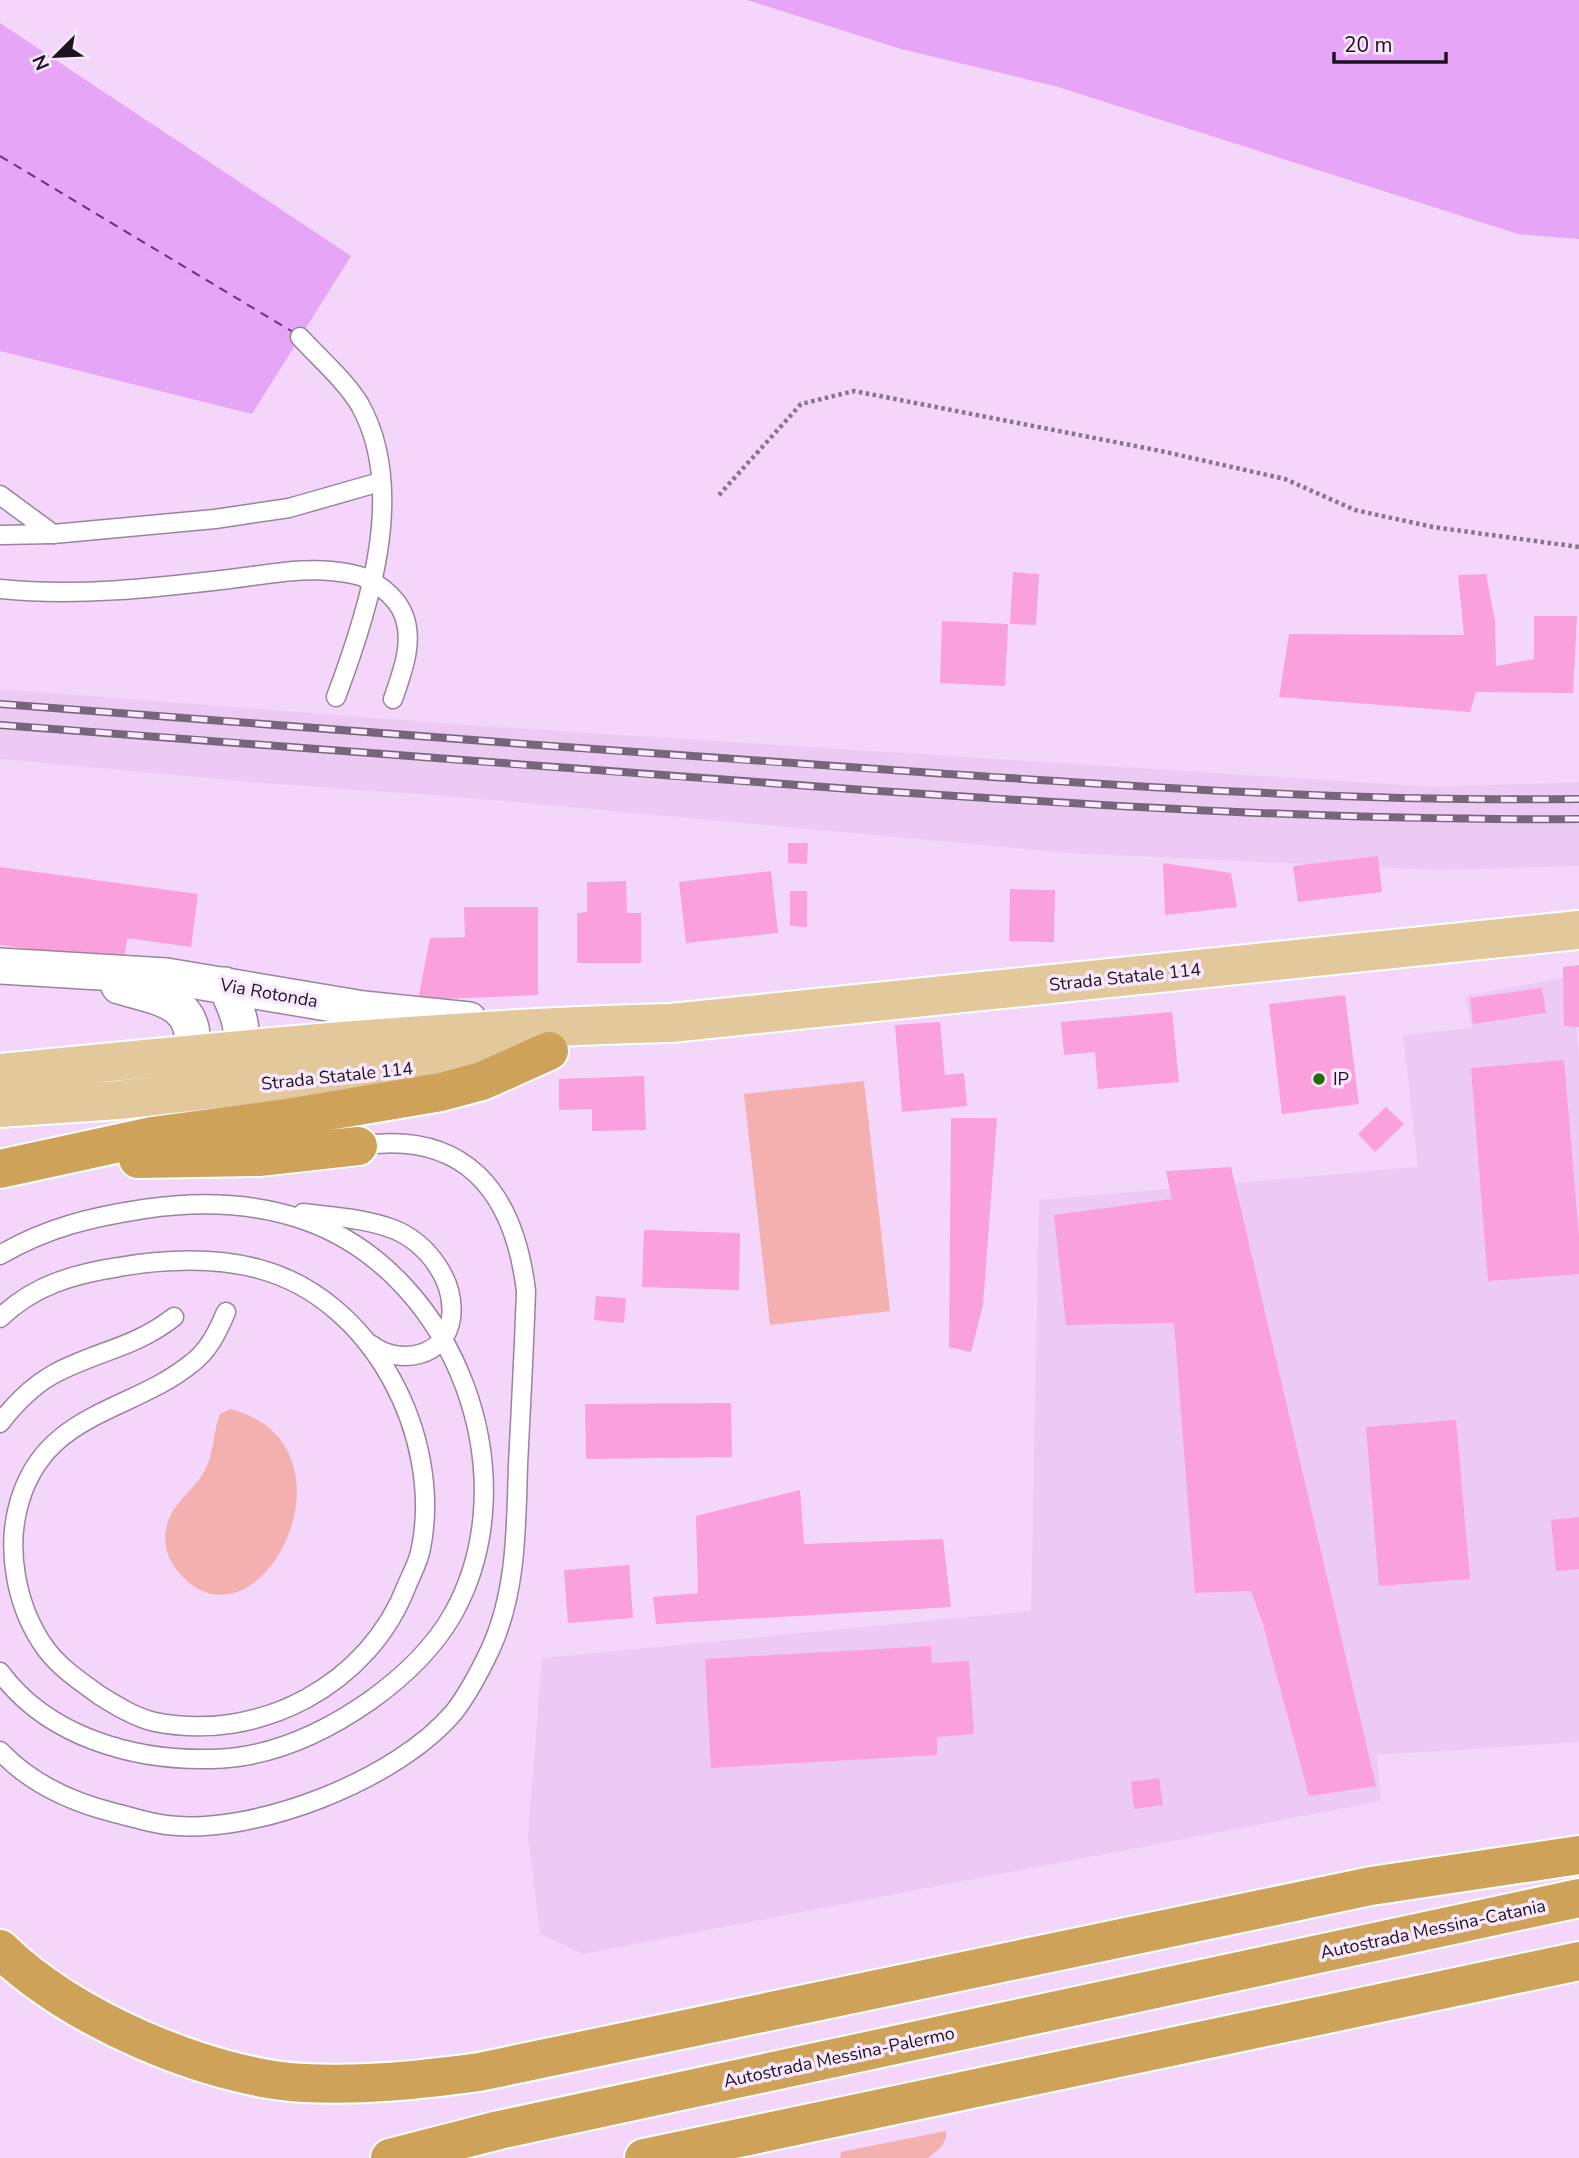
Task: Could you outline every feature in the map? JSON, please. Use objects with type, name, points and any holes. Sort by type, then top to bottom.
[{"type":"highway","points":[[0,1171],[152,1136],[287,1118],[441,1092],[482,1081],[544,1039]]},
{"type":"highway","points":[[0,1171],[161,1157],[259,1157],[358,1146]]},
{"type":"highway","points":[[0,1949],[52,1992],[99,2018],[149,2043],[207,2063],[301,2082],[400,2083],[479,2072],[1371,1885],[1579,1855]]},
{"type":"highway","name":"Autostrada Messina-Catania","points":[[1288,1960],[1579,1898]]},
{"type":"highway","name":"Autostrada Messina-Palermo","points":[[390,2158],[513,2127],[1288,1960]]},
{"type":"highway","points":[[644,2158],[1579,1961]]},
{"type":"main road","name":"Strada Statale 114","points":[[0,1107],[118,1100],[219,1089],[544,1039],[671,1023],[1579,930]]},
{"type":"main road","name":"Strada Statale 114","points":[[0,1073],[241,1049],[544,1039]]},
{"type":"street","name":"Via Rotonda","points":[[0,966],[166,976],[544,1039]]},
{"type":"street","points":[[59,968],[178,1007],[189,1016],[194,1036],[191,1054]]},
{"type":"street","points":[[0,1107],[116,1087],[207,1076],[232,1068],[241,1049],[239,1018],[225,985]]},
{"type":"street","points":[[219,1089],[358,1146]]},
{"type":"lane","points":[[300,337],[359,405],[374,445],[380,482],[380,546],[355,646],[336,696]]},
{"type":"lane","points":[[0,535],[53,534],[289,508],[380,482]]},
{"type":"lane","points":[[0,495],[53,534]]},
{"type":"lane","points":[[0,589],[128,589],[317,569],[355,574],[372,581],[394,599],[404,616],[409,640],[393,699]]},
{"type":"lane","points":[[0,1751],[41,1785],[86,1806],[167,1825],[227,1824],[277,1815],[324,1798],[372,1774],[422,1740],[453,1713],[473,1683],[492,1646],[514,1571],[526,1291],[522,1254],[509,1221],[490,1189],[470,1168],[447,1152],[419,1143],[388,1141],[358,1146]]},
{"type":"lane","points":[[0,1255],[24,1241],[68,1223],[108,1214],[189,1204],[231,1204],[363,1220],[394,1229],[416,1242],[432,1257],[451,1296],[451,1318],[442,1338],[421,1354],[406,1358],[393,1357],[369,1343]]},
{"type":"lane","points":[[0,1672],[12,1688],[43,1715],[86,1737],[128,1751],[181,1760],[227,1759],[279,1748],[311,1736],[354,1712],[394,1683],[429,1649],[453,1614],[470,1575],[482,1520],[484,1478],[478,1426],[465,1385],[442,1338],[416,1299],[383,1266],[340,1237],[309,1222],[271,1210]]},
{"type":"lane","points":[[0,1318],[15,1303],[48,1284],[82,1273],[140,1263],[185,1261],[258,1268],[295,1282],[335,1309],[369,1343],[395,1387],[418,1442],[424,1496],[421,1549],[402,1599],[386,1629],[360,1660],[325,1686],[289,1707],[237,1725],[197,1728],[150,1721],[110,1702],[72,1676],[46,1648],[25,1609],[15,1573],[13,1530],[20,1498],[33,1471],[54,1443],[81,1423],[166,1381],[194,1362],[216,1335],[226,1312]]},
{"type":"lane","points":[[0,1423],[17,1402],[49,1376],[82,1361],[126,1347],[153,1334],[174,1317]]},
{"type":"path","points":[[719,495],[801,404],[854,391],[1161,451],[1285,479],[1368,513],[1433,527],[1579,547]]},
{"type":"shaded area","points":[[747,0],[1579,0],[1579,239],[1518,234],[1055,86],[901,49]]},
{"type":"shaded area","points":[[0,23],[351,256],[252,414],[0,351]]},
{"type":"shaded area","points":[[0,689],[466,725],[1435,787],[1579,782],[1579,866],[1438,870],[1069,853],[460,797],[262,783],[0,759]]},
{"type":"shaded area","points":[[1572,976],[1579,1058],[1579,1742],[1377,1755],[1381,1801],[583,1954],[540,1934],[528,1835],[542,1658],[1031,1611],[1039,1200],[1418,1167],[1403,1035],[1472,1028],[1465,996]]},
{"type":"shaded area","points":[[864,1081],[890,1311],[770,1325],[744,1094]]},
{"type":"shaded area","points":[[230,1409],[271,1430],[292,1462],[297,1500],[287,1538],[267,1570],[241,1590],[211,1594],[180,1574],[169,1557],[165,1539],[167,1525],[174,1510],[205,1470],[220,1414]]},
{"type":"shaded area","points":[[946,2131],[944,2143],[928,2158],[840,2158],[841,2152]]},
{"type":"building","points":[[1013,572],[1039,574],[1036,625],[1010,624]]},
{"type":"building","points":[[1486,574],[1495,621],[1496,666],[1534,659],[1534,616],[1577,616],[1573,693],[1476,692],[1470,712],[1279,697],[1289,634],[1464,635],[1458,575]]},
{"type":"building","points":[[942,621],[1008,624],[1005,686],[940,683]]},
{"type":"building","points":[[788,843],[808,843],[807,864],[788,863]]},
{"type":"building","points":[[1378,856],[1382,892],[1298,902],[1293,866]]},
{"type":"building","points":[[1163,863],[1231,873],[1237,907],[1165,915]]},
{"type":"building","points":[[0,867],[198,894],[191,947],[127,938],[124,961],[0,945]]},
{"type":"building","points":[[771,871],[778,933],[686,943],[679,882]]},
{"type":"building","points":[[626,881],[627,913],[641,913],[641,963],[577,963],[577,913],[587,912],[587,882]]},
{"type":"building","points":[[1010,889],[1055,890],[1054,942],[1009,941]]},
{"type":"building","points":[[790,891],[807,891],[807,927],[790,926]]},
{"type":"building","points":[[464,907],[538,907],[538,995],[418,1000],[430,938],[465,937]]},
{"type":"building","points":[[1579,965],[1579,1027],[1564,1026],[1563,967]]},
{"type":"building","points":[[1542,988],[1546,1013],[1473,1024],[1470,998]]},
{"type":"building","points":[[1345,995],[1359,1104],[1282,1114],[1269,1004]]},
{"type":"building","points":[[1172,1012],[1179,1082],[1098,1089],[1095,1052],[1064,1055],[1061,1022]]},
{"type":"building","points":[[940,1022],[945,1075],[964,1073],[967,1106],[902,1112],[895,1025]]},
{"type":"building","points":[[1564,1060],[1579,1236],[1579,1274],[1488,1281],[1471,1068]]},
{"type":"building","points":[[644,1076],[646,1130],[592,1131],[592,1109],[559,1110],[559,1079]]},
{"type":"building","points":[[1386,1107],[1404,1124],[1375,1152],[1358,1134]]},
{"type":"building","points":[[951,1118],[997,1118],[983,1305],[971,1352],[949,1347]]},
{"type":"building","points":[[1231,1167],[1376,1786],[1309,1796],[1263,1624],[1251,1591],[1195,1593],[1174,1323],[1066,1325],[1054,1215],[1172,1199],[1166,1171]]},
{"type":"building","points":[[644,1230],[740,1233],[739,1290],[642,1287]]},
{"type":"building","points":[[596,1296],[626,1298],[624,1323],[594,1320]]},
{"type":"building","points":[[731,1403],[732,1457],[586,1459],[585,1404]]},
{"type":"building","points":[[1456,1420],[1470,1579],[1379,1586],[1366,1427]]},
{"type":"building","points":[[800,1490],[804,1544],[943,1539],[951,1607],[656,1624],[653,1597],[698,1593],[696,1516]]},
{"type":"building","points":[[1579,1517],[1579,1569],[1556,1571],[1551,1520]]},
{"type":"building","points":[[629,1565],[633,1618],[568,1623],[564,1570]]},
{"type":"building","points":[[931,1646],[932,1663],[969,1661],[974,1734],[937,1737],[937,1755],[711,1768],[705,1659]]},
{"type":"building","points":[[1159,1778],[1163,1805],[1134,1809],[1131,1782]]},
{"type":"ferry route","points":[[0,156],[293,332]]},
{"type":"railway","points":[[0,704],[690,756],[1167,788],[1332,796],[1579,799]]},
{"type":"railway","points":[[0,725],[1043,802],[1400,818],[1579,819]]},
{"type":"place","name":"IP","points":[[1319,1079]]}]
